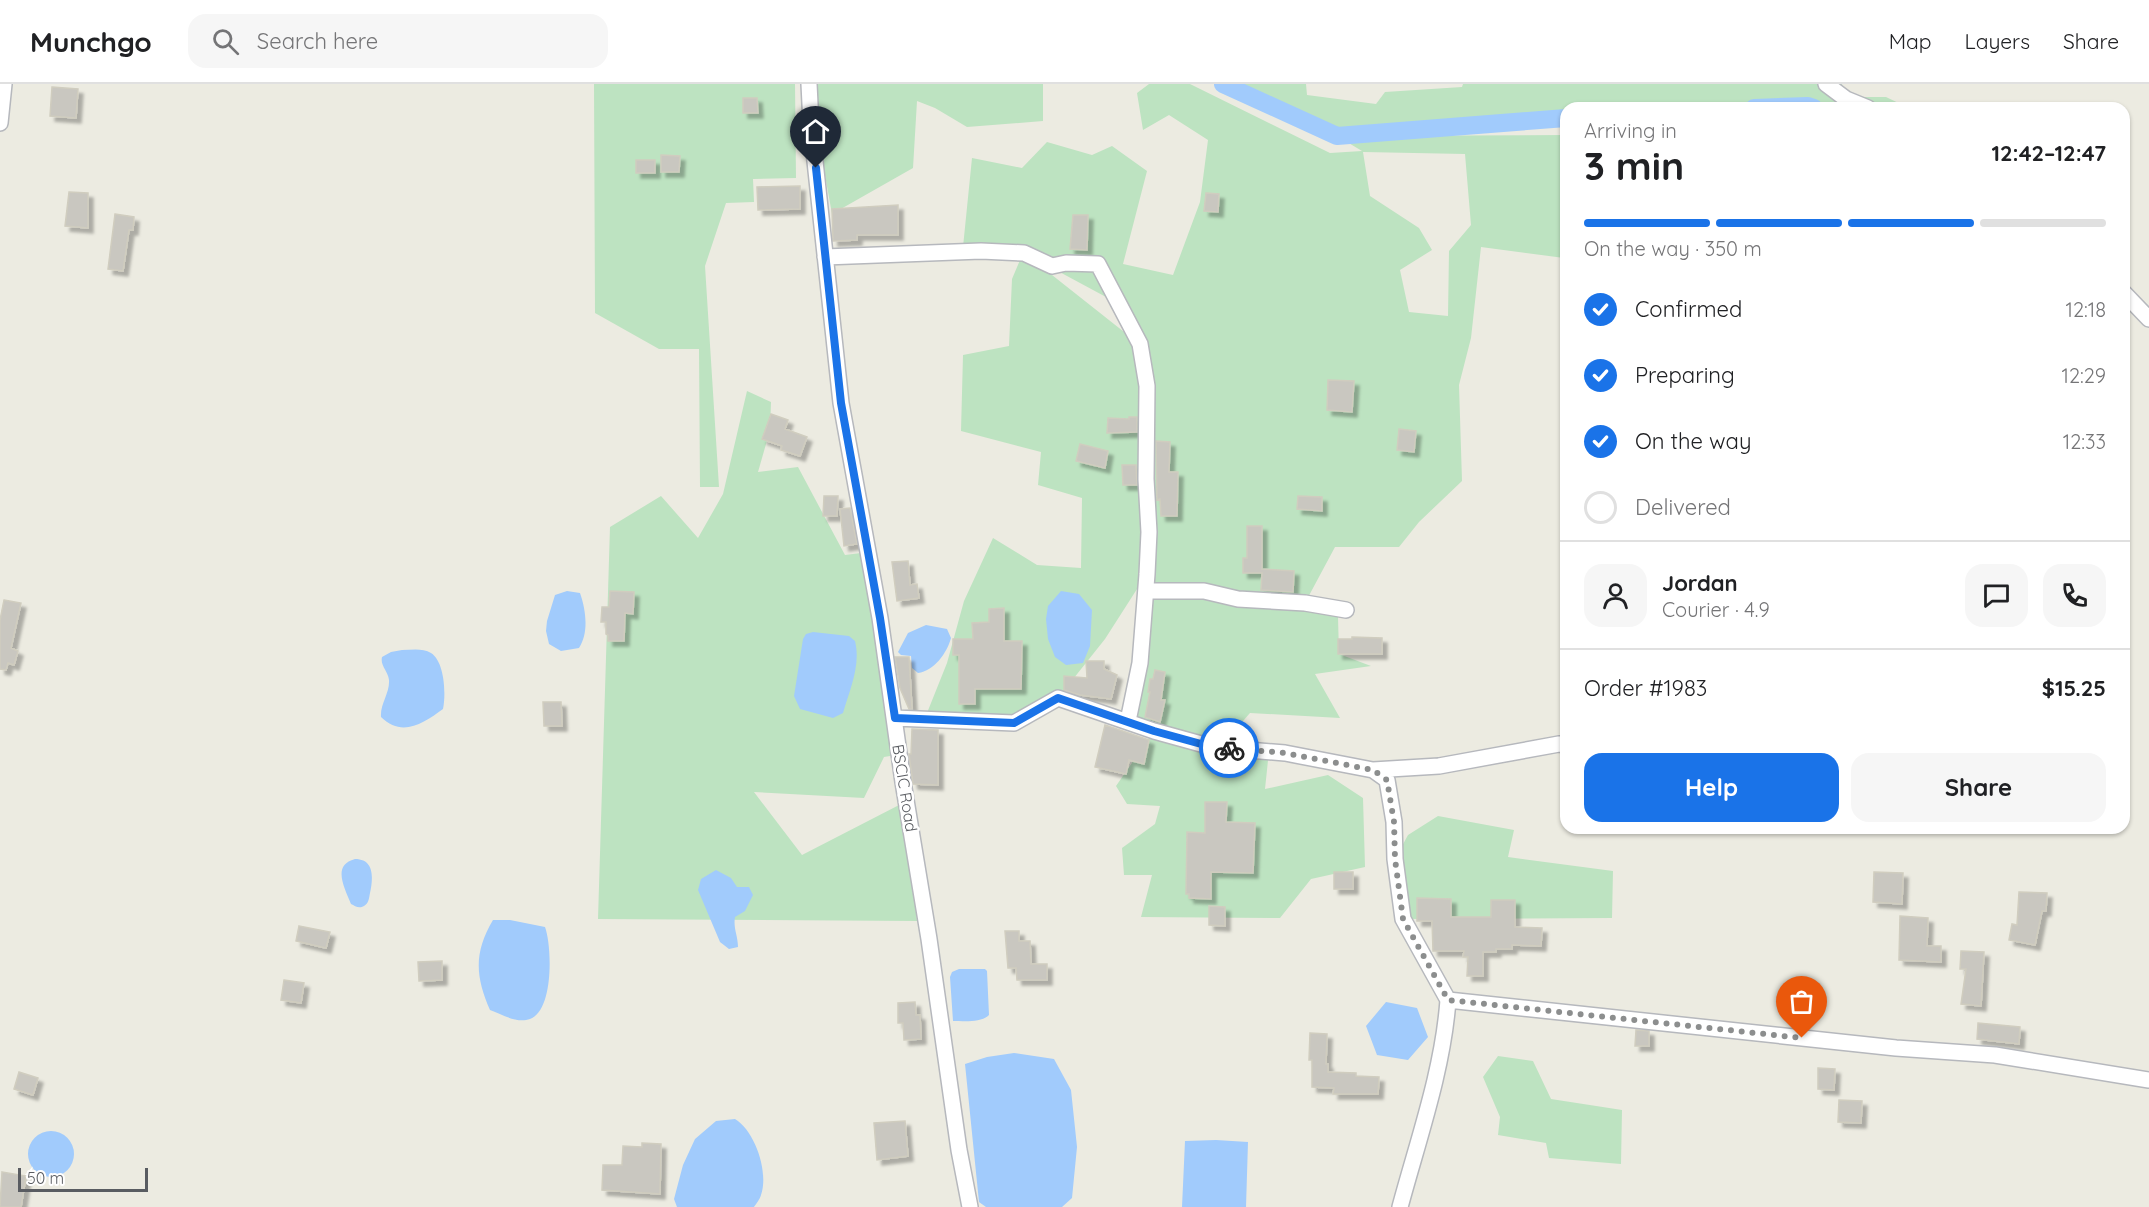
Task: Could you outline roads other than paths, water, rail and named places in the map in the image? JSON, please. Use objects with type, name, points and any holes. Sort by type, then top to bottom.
[{"type":"street","points":[[0,123],[4,84]]},
{"type":"street","name":"BSCIC Road","points":[[809,84],[811,124],[841,403],[880,618],[970,1207]]},
{"type":"street","points":[[1826,84],[1853,102]]},
{"type":"street","points":[[825,257],[981,251],[1023,253],[1052,266],[1066,263],[1098,264],[1140,344],[1147,386],[1146,479],[1149,532],[1146,591],[1140,663],[1128,721]]},
{"type":"street","points":[[2130,299],[2149,319]]},
{"type":"street","points":[[1146,591],[1204,591],[1238,599],[1305,603],[1346,610]]},
{"type":"street","points":[[895,718],[1014,723],[1058,698],[1154,731],[1212,747],[1285,753],[1373,770],[1439,766],[1560,744]]},
{"type":"street","points":[[1373,770],[1387,780],[1394,822],[1395,859],[1403,919],[1448,1000],[1446,1022],[1432,1090],[1400,1207]]},
{"type":"street","points":[[1448,1000],[1896,1048],[1995,1055],[2149,1080]]},
{"type":"water","points":[[567,591],[580,593],[585,614],[585,628],[579,648],[561,651],[549,644],[546,631],[547,621],[555,595]]},
{"type":"water","points":[[1061,591],[1079,594],[1092,610],[1090,646],[1083,663],[1066,665],[1055,657],[1048,639],[1046,619],[1048,606]]},
{"type":"water","points":[[926,625],[947,629],[951,638],[939,660],[929,669],[918,673],[912,668],[911,656],[901,655],[898,652],[908,633]]},
{"type":"water","points":[[813,632],[849,636],[855,641],[857,659],[851,686],[843,713],[833,718],[800,709],[794,696],[803,639],[806,634]]},
{"type":"water","points":[[402,650],[428,651],[436,657],[442,671],[444,696],[443,709],[428,719],[413,726],[397,727],[381,717],[389,680],[382,657]]},
{"type":"water","points":[[355,859],[366,862],[372,876],[368,900],[366,905],[360,907],[351,904],[342,877],[344,866]]},
{"type":"water","points":[[716,870],[731,878],[737,887],[749,887],[753,895],[745,911],[735,917],[738,947],[729,949],[720,942],[698,890],[701,879]]},
{"type":"water","points":[[493,920],[510,920],[545,927],[550,962],[547,991],[538,1013],[530,1019],[515,1019],[490,1010],[485,998],[479,975],[480,954],[482,943]]},
{"type":"water","points":[[959,969],[985,969],[987,971],[989,1015],[986,1018],[953,1021],[950,977],[952,972]]},
{"type":"water","points":[[1386,1002],[1417,1008],[1428,1037],[1408,1060],[1377,1055],[1366,1026]]},
{"type":"water","points":[[1014,1053],[1054,1059],[1071,1090],[1077,1147],[1072,1198],[1062,1207],[986,1207],[979,1202],[965,1064],[987,1057]]},
{"type":"water","points":[[735,1119],[749,1133],[762,1164],[763,1186],[758,1201],[754,1207],[677,1207],[674,1199],[683,1165],[695,1139],[716,1121]]},
{"type":"water","points":[[51,1131],[67,1138],[74,1154],[67,1170],[51,1177],[35,1170],[28,1154],[35,1138]]},
{"type":"water","points":[[1185,1141],[1248,1142],[1246,1207],[1182,1207]]},
{"type":"waterway","points":[[1223,84],[1337,136],[1560,118]]}]
